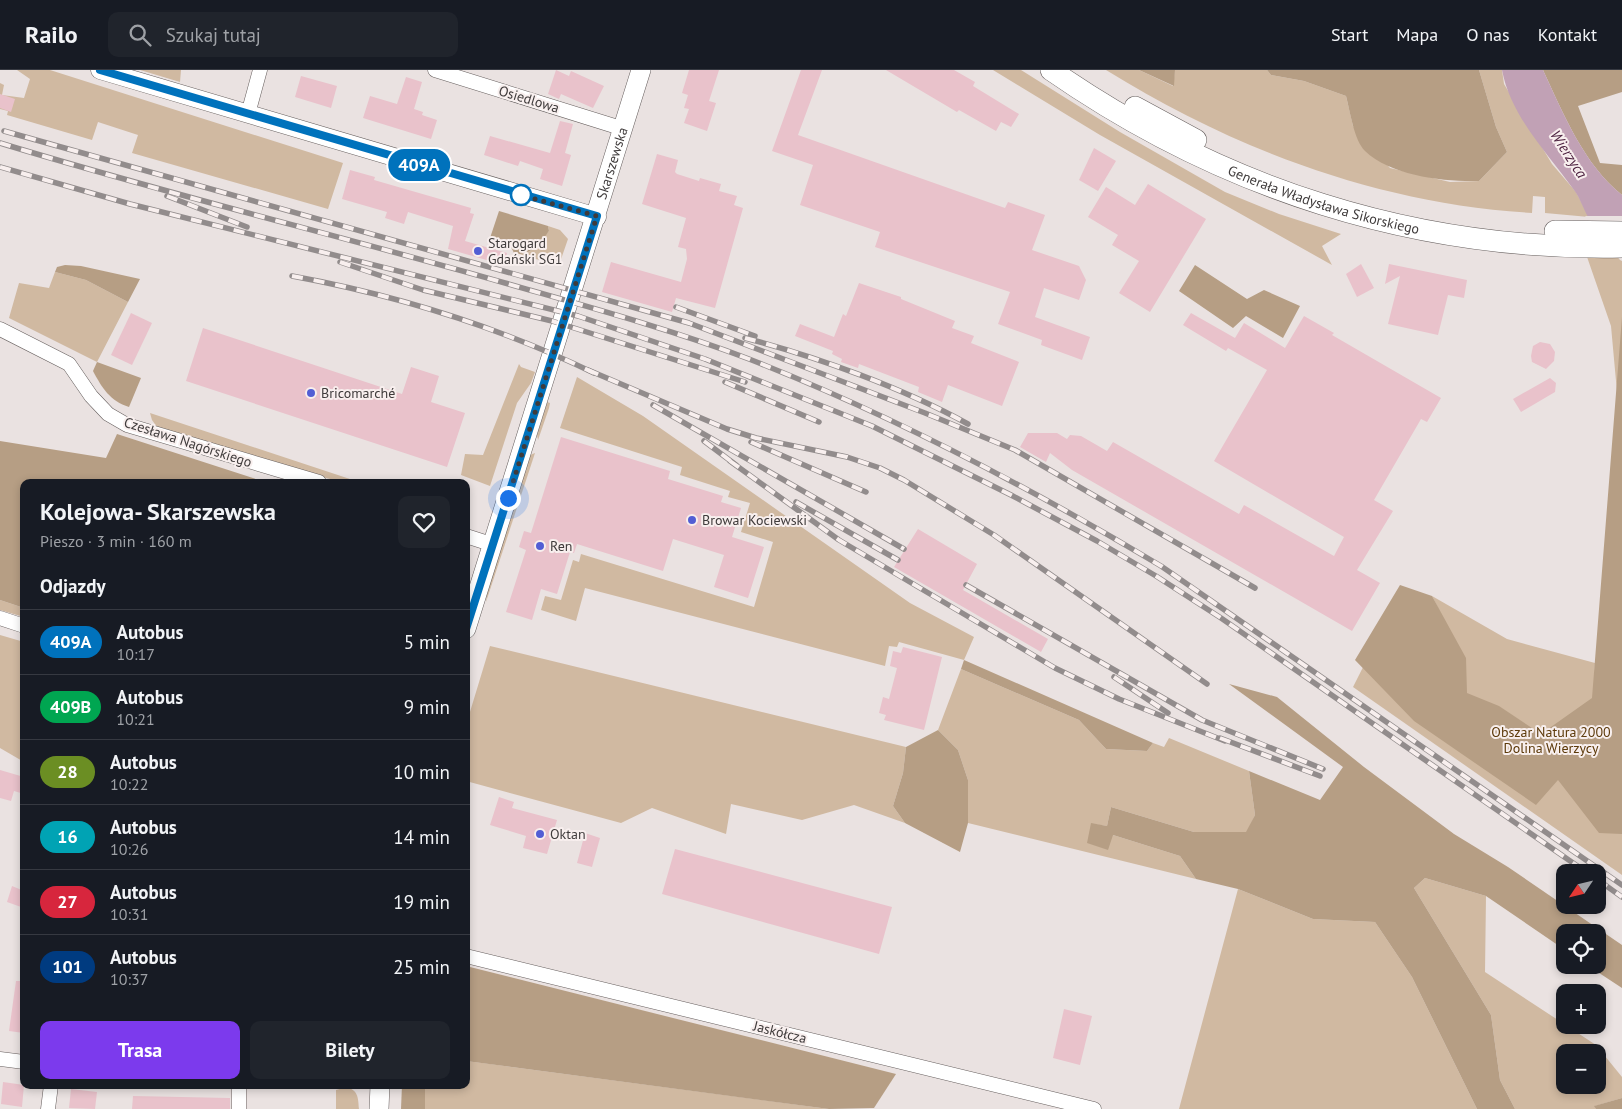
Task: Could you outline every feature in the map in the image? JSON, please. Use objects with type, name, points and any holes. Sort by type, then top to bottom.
[{"type":"main road","name":"Skarszewska","points":[[470,618],[641,70]]},
{"type":"main road","name":"Generała Władysława Sikorskiego","points":[[1051,70],[1090,97],[1157,137],[1228,170],[1296,197],[1364,217],[1428,231],[1492,240],[1586,240],[1622,232]]},
{"type":"main road","name":"Generała Władysława Sikorskiego","points":[[1075,70],[1148,115],[1187,135],[1242,161],[1307,186],[1390,210],[1622,247]]},
{"type":"main road","points":[[379,1109],[380,1089]]},
{"type":"street","points":[[100,70],[597,216]]},
{"type":"street","points":[[248,114],[260,70]]},
{"type":"street","name":"Osiedlowa","points":[[435,70],[624,129]]},
{"type":"street","name":"Czesława Nagórskiego","points":[[0,328],[69,364],[91,396],[108,414],[128,425],[309,479]]},
{"type":"street","points":[[470,537],[494,545]]},
{"type":"street","points":[[0,618],[20,625]]},
{"type":"street","name":"Jaskółcza","points":[[470,957],[1094,1109]]},
{"type":"street","points":[[0,1059],[20,1062]]},
{"type":"street","points":[[48,1109],[50,1089]]},
{"type":"street","points":[[239,1089],[239,1109]]},
{"type":"green space","points":[[17,70],[50,70],[343,163],[328,209],[132,153],[138,135],[98,122],[92,140],[7,115],[8,111],[0,109],[0,83],[4,85],[2,95],[24,98],[30,79]]},
{"type":"green space","points":[[140,70],[181,70],[180,82]]},
{"type":"green space","points":[[993,70],[1021,70],[1120,132],[1225,192],[1279,214],[1341,234],[1322,246],[1332,265],[1100,135]]},
{"type":"green space","points":[[1106,70],[1139,70],[1173,86],[1175,70],[1267,70],[1271,75],[1304,81],[1346,96],[1353,126],[1390,168],[1450,182],[1479,181],[1507,152],[1496,127],[1479,70],[1502,70],[1504,84],[1552,164],[1576,192],[1589,217],[1545,213],[1545,197],[1533,196],[1532,213],[1475,208],[1419,198],[1364,185],[1310,168],[1257,148],[1205,125],[1155,99]]},
{"type":"green space","points":[[1139,70],[1175,70],[1174,86]]},
{"type":"green space","points":[[1267,70],[1479,70],[1496,127],[1507,152],[1479,181],[1435,179],[1404,172],[1376,160],[1361,146],[1355,133],[1346,96],[1304,81],[1271,75]]},
{"type":"green space","points":[[1543,70],[1622,70],[1622,92],[1578,106],[1600,163],[1622,165],[1622,195],[1596,169],[1586,154],[1567,121]]},
{"type":"green space","points":[[499,211],[548,226],[549,231],[530,251],[519,254],[514,253],[511,247],[489,241]]},
{"type":"green space","points":[[548,226],[560,230],[568,239],[559,265],[520,255],[530,251],[549,231]]},
{"type":"green space","name":"Obszar Natura 2000 Dolina Wierzycy","points":[[1586,254],[1622,254],[1622,875],[1353,687],[1401,592],[1443,618],[1432,596],[1507,639],[1595,663],[1594,680],[1618,403],[1611,326]]},
{"type":"green space","points":[[65,265],[81,266],[140,279],[128,302],[86,280],[55,272],[57,267]]},
{"type":"green space","points":[[1195,265],[1247,299],[1264,290],[1300,306],[1283,338],[1246,316],[1233,328],[1179,291]]},
{"type":"green space","points":[[55,272],[86,280],[128,302],[97,362],[9,318],[19,283],[49,288]]},
{"type":"green space","name":"Obszar Natura 2000 Dolina Wierzycy","points":[[1622,317],[1622,834],[1599,833],[1558,780],[1536,805],[1414,721],[1355,660],[1400,585],[1432,596],[1466,658],[1467,693],[1499,706],[1541,734],[1592,698]]},
{"type":"green space","points":[[97,362],[141,378],[129,407],[117,401],[103,388],[93,371]]},
{"type":"green space","points":[[519,364],[521,367],[535,372],[531,383],[517,403],[490,486],[461,475],[465,454],[483,455]]},
{"type":"green space","points":[[577,377],[643,416],[910,603],[974,637],[964,660],[899,642],[897,647],[889,646],[885,666],[585,588],[576,621],[541,610],[545,596],[561,600],[573,560],[579,562],[581,554],[754,607],[773,542],[741,532],[750,503],[728,497],[730,491],[680,475],[682,467],[560,428]]},
{"type":"green space","points":[[547,402],[550,403],[549,408],[538,440],[537,435]]},
{"type":"green space","points":[[150,413],[350,479],[330,479],[292,470],[157,427]]},
{"type":"green space","points":[[117,434],[256,479],[20,479],[20,607],[0,600],[0,441],[106,458]]},
{"type":"green space","points":[[535,453],[486,602],[487,590],[530,455]]},
{"type":"green space","points":[[0,600],[20,607],[20,616],[0,610]]},
{"type":"green space","points":[[0,635],[20,641],[20,760],[0,748]]},
{"type":"green space","points":[[490,646],[906,747],[903,773],[893,806],[905,823],[854,805],[802,820],[731,804],[726,834],[652,808],[621,823],[470,782],[470,712]]},
{"type":"green space","points":[[964,660],[1153,743],[1147,751],[1106,749],[1079,720],[961,669]]},
{"type":"green space","points":[[961,669],[1079,720],[1106,749],[1147,751],[1153,743],[1164,747],[1169,738],[1249,771],[1255,815],[1247,832],[1194,832],[1111,807],[1107,826],[1092,824],[1113,835],[1180,856],[1196,879],[968,823],[968,780],[958,750],[938,730]]},
{"type":"green space","points":[[1229,684],[1277,697],[1364,767],[1454,834],[1508,867],[1556,900],[1556,914],[1577,914],[1591,924],[1556,924],[1556,944],[1486,896],[1425,878],[1414,888],[1491,1015],[1500,1080],[1515,1109],[1477,1109],[1412,977],[1375,922],[1313,919],[1238,889],[1196,879],[1180,856],[1113,835],[1108,850],[1087,843],[1091,823],[1107,826],[1111,807],[1194,832],[1246,832],[1255,815],[1249,771],[1320,800],[1343,767]]},
{"type":"green space","points":[[938,730],[958,750],[968,780],[968,823],[960,852],[905,823],[893,806],[903,773],[906,747]]},
{"type":"green space","points":[[1425,878],[1486,896],[1485,972],[1556,1019],[1556,1034],[1579,1034],[1594,1044],[1556,1044],[1556,1094],[1606,1094],[1606,1057],[1622,1077],[1622,1098],[1595,1106],[1596,1109],[1515,1109],[1500,1080],[1491,1015],[1414,888]]},
{"type":"green space","points":[[1238,889],[1313,919],[1375,922],[1412,977],[1477,1109],[1179,1109]]},
{"type":"green space","points":[[1606,934],[1622,945],[1622,988],[1601,974],[1606,974]]},
{"type":"green space","points":[[470,967],[896,1074],[874,1108],[829,1109],[470,1062]]},
{"type":"green space","points":[[470,1062],[829,1109],[425,1109],[425,1089],[470,1089]]},
{"type":"green space","points":[[351,1089],[354,1091],[358,1099],[359,1109],[336,1109],[336,1090]]},
{"type":"green space","points":[[402,1089],[425,1089],[425,1109],[401,1109]]},
{"type":"green space","points":[[1622,1098],[1622,1109],[1596,1109],[1594,1106]]},
{"type":"water","name":"Wierzyca","points":[[1502,70],[1543,70],[1567,121],[1586,154],[1596,169],[1622,195],[1622,259],[1592,223],[1576,193],[1522,119],[1513,103]]},
{"type":"pier","points":[[1585,216],[1622,216],[1622,261],[1620,260]]},
{"type":"building","points":[[556,70],[569,76],[571,71],[604,86],[593,108],[561,94],[559,99],[548,94]]},
{"type":"building","points":[[689,70],[719,70],[709,101],[716,103],[707,131],[684,123],[689,109],[684,108],[688,95],[682,93]]},
{"type":"building","points":[[801,70],[822,70],[798,135],[1005,208],[1008,202],[1045,215],[1032,250],[1079,266],[1086,280],[1079,300],[1044,288],[1035,317],[1090,337],[1082,360],[1041,345],[1042,340],[998,324],[1010,292],[875,247],[880,232],[800,205],[813,165],[772,151]]},
{"type":"building","points":[[886,70],[954,70],[975,82],[973,86],[1019,114],[1011,127],[1001,122],[996,131],[959,110],[957,112]]},
{"type":"building","points":[[301,76],[337,86],[331,108],[295,97]]},
{"type":"building","points":[[406,77],[422,82],[414,109],[423,112],[422,115],[437,120],[431,139],[363,118],[370,96],[397,104]]},
{"type":"building","points":[[0,94],[15,99],[11,112],[0,108]]},
{"type":"building","points":[[560,121],[573,124],[565,153],[571,155],[562,186],[540,179],[543,169],[520,161],[518,166],[484,155],[490,136],[550,153]]},
{"type":"building","points":[[1094,148],[1116,161],[1098,191],[1079,180]]},
{"type":"building","points":[[657,154],[678,160],[675,172],[677,174],[699,181],[700,178],[721,184],[719,191],[737,196],[734,205],[743,208],[715,308],[676,298],[672,312],[602,292],[611,262],[681,282],[687,259],[686,249],[678,247],[686,218],[642,204]]},
{"type":"building","points":[[350,170],[375,177],[374,180],[471,208],[470,213],[474,214],[465,241],[507,253],[504,265],[448,249],[453,226],[408,212],[404,224],[385,218],[387,212],[342,199]]},
{"type":"building","points":[[1148,184],[1206,219],[1150,312],[1119,293],[1139,261],[1112,245],[1118,235],[1088,217],[1106,187],[1135,205]]},
{"type":"building","points":[[1361,264],[1374,288],[1357,297],[1346,274]]},
{"type":"building","points":[[1389,264],[1467,280],[1464,298],[1448,295],[1438,335],[1388,324],[1400,276],[1385,284]]},
{"type":"building","points":[[859,283],[901,297],[901,299],[955,321],[952,328],[974,336],[971,343],[1019,362],[1002,406],[948,385],[942,402],[918,392],[919,387],[859,364],[858,368],[841,362],[842,359],[832,354],[833,351],[795,336],[800,324],[834,337],[843,314],[846,316]]},
{"type":"building","points":[[131,313],[152,323],[132,365],[111,355]]},
{"type":"building","points":[[1191,313],[1235,338],[1244,323],[1285,348],[1304,316],[1334,333],[1332,335],[1441,398],[1427,422],[1421,419],[1374,500],[1393,511],[1357,570],[1380,583],[1352,631],[1072,470],[1050,453],[1046,462],[1020,447],[1028,433],[1057,433],[1067,439],[1070,435],[1081,436],[1107,451],[1113,442],[1239,514],[1244,505],[1334,556],[1344,537],[1214,461],[1267,370],[1228,348],[1226,351],[1183,325]]},
{"type":"building","name":"Bricomarché","points":[[203,328],[402,394],[411,367],[439,376],[431,402],[465,413],[447,467],[186,381]]},
{"type":"building","points":[[1540,342],[1550,344],[1555,352],[1554,361],[1546,369],[1532,362],[1533,346]]},
{"type":"building","points":[[1550,378],[1556,383],[1555,392],[1521,412],[1513,399]]},
{"type":"building","points":[[561,437],[670,471],[668,479],[723,496],[721,502],[741,508],[732,537],[764,547],[748,598],[714,587],[724,555],[673,539],[663,571],[577,544],[574,553],[570,552],[557,594],[541,589],[532,620],[506,612],[526,550],[519,547],[524,531],[531,533]]},
{"type":"building","points":[[918,529],[977,564],[963,590],[1048,639],[1041,652],[894,567]]},
{"type":"building","points":[[903,647],[942,657],[924,730],[884,720],[886,715],[879,713],[883,697],[889,699],[897,668],[890,666],[893,651],[901,653]]},
{"type":"building","points":[[0,770],[20,776],[20,793],[14,791],[11,801],[0,798]]},
{"type":"building","points":[[499,797],[514,802],[512,808],[557,820],[547,854],[523,848],[526,836],[490,825]]},
{"type":"building","points":[[585,833],[600,838],[592,867],[577,863]]},
{"type":"building","points":[[675,849],[892,907],[879,954],[662,894]]},
{"type":"building","points":[[12,886],[20,889],[20,907],[7,902]]},
{"type":"building","points":[[16,981],[20,981],[20,1032],[9,1031]]},
{"type":"building","points":[[1064,1009],[1092,1016],[1080,1065],[1053,1058]]},
{"type":"building","points":[[3,1082],[20,1084],[20,1089],[24,1089],[22,1107],[1,1104]]},
{"type":"building","points":[[71,1089],[97,1092],[95,1109],[69,1108]]},
{"type":"building","points":[[133,1096],[230,1098],[230,1109],[132,1109]]},
{"type":"railway","points":[[4,131],[689,323],[925,413],[1015,450],[1255,588]]},
{"type":"railway","points":[[0,143],[126,180],[442,265],[627,318],[749,359],[855,404],[959,454],[1061,508],[1161,566],[1622,885]]},
{"type":"railway","points":[[0,167],[130,204],[578,316],[705,359],[872,426],[1011,495],[1097,541],[1156,576],[1221,618],[1575,864]]},
{"type":"railway","points":[[167,196],[247,227]]},
{"type":"railway","points":[[340,262],[423,290],[552,321],[745,382]]},
{"type":"railway","points":[[292,276],[370,293],[446,314],[521,341],[594,373]]},
{"type":"railway","points":[[676,307],[755,336]]},
{"type":"railway","points":[[745,338],[802,354],[888,386],[968,424]]},
{"type":"railway","points":[[588,370],[727,429],[756,438],[847,457],[880,468],[904,480],[994,535],[1207,684]]},
{"type":"railway","points":[[725,382],[819,422]]},
{"type":"railway","points":[[653,405],[904,549]]},
{"type":"railway","points":[[704,441],[736,465]]},
{"type":"railway","points":[[751,442],[866,492]]},
{"type":"railway","points":[[730,461],[839,540],[1055,668],[1119,699],[1225,741]]},
{"type":"railway","points":[[796,502],[898,560]]},
{"type":"railway","points":[[966,585],[1202,720],[1323,769]]},
{"type":"railway","points":[[1114,677],[1168,713]]},
{"type":"railway","points":[[1220,738],[1320,776]]},
{"type":"railway","points":[[1606,886],[1622,897]]},
{"type":"bus line","name":"409A","points":[[100,70],[597,216],[470,617]]},
{"type":"place","name":"Starogard Gdański SG1","points":[[478,251]]},
{"type":"place","name":"Bricomarché","points":[[311,393]]},
{"type":"place","name":"Browar Kociewski","points":[[692,520]]},
{"type":"place","name":"Ren","points":[[540,546]]},
{"type":"place","name":"Oktan","points":[[540,834]]},
{"type":"route","points":[[508,498],[597,216],[521,195]]}]
